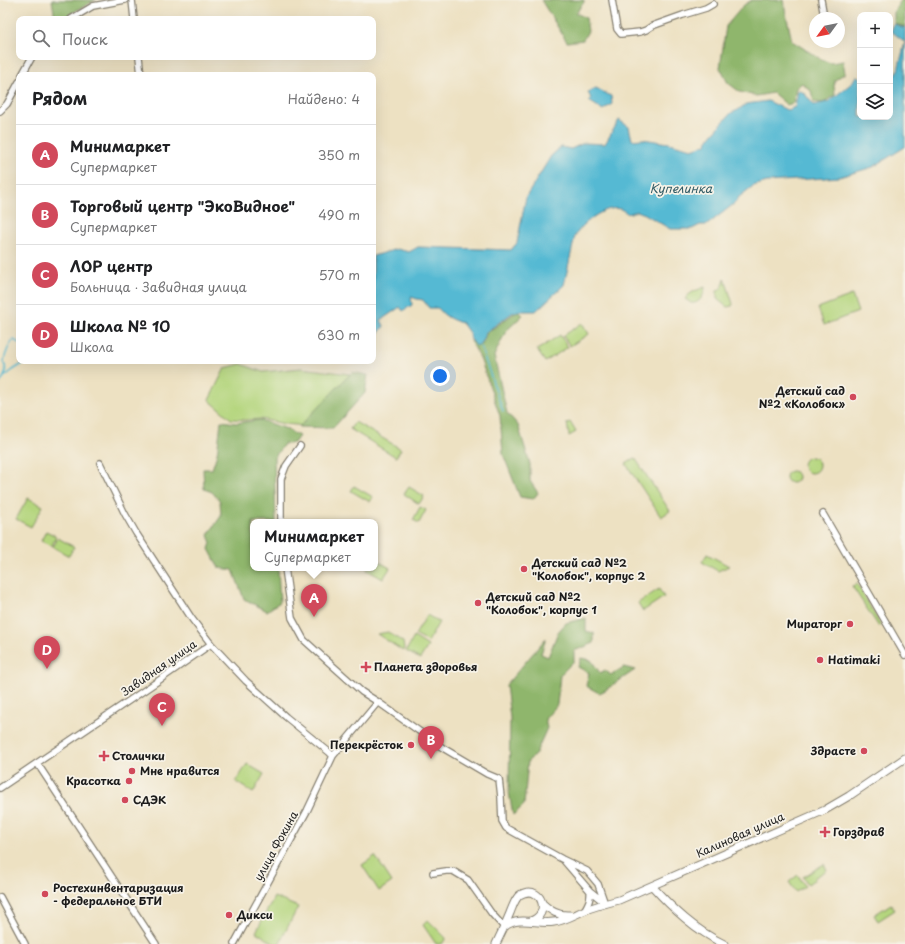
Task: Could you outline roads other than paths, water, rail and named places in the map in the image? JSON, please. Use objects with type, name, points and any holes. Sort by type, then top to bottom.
[{"type":"street","points":[[76,16],[93,6],[124,0]]},
{"type":"street","points":[[132,0],[134,16]]},
{"type":"street","points":[[612,0],[617,29],[621,34],[640,32],[652,26],[706,8],[713,4]]},
{"type":"street","points":[[821,0],[823,10]]},
{"type":"street","points":[[24,72],[30,60]]},
{"type":"street","points":[[139,60],[141,72]]},
{"type":"street","points":[[0,111],[7,104],[16,88]]},
{"type":"street","points":[[281,519],[280,479],[286,466],[300,446]]},
{"type":"street","points":[[100,463],[136,533],[192,619],[211,644]]},
{"type":"street","points":[[823,514],[905,655]]},
{"type":"street","points":[[285,571],[292,618],[304,640],[362,692],[443,748],[487,774],[499,779],[502,821],[506,828],[587,871],[592,875],[598,884],[606,904]]},
{"type":"street","name":"Завидная улица","points":[[0,788],[211,644],[246,681],[333,756]]},
{"type":"street","name":"улица Фокина","points":[[234,944],[304,818],[333,756],[378,702]]},
{"type":"street","name":"Калиновая улица","points":[[504,927],[514,921],[554,923],[584,911],[619,900],[825,810],[849,796],[905,758]]},
{"type":"street","points":[[37,763],[156,944]]},
{"type":"street","points":[[562,859],[590,891],[606,904]]},
{"type":"street","points":[[432,873],[453,871],[468,880],[492,914],[504,927]]},
{"type":"street","points":[[652,886],[682,916],[700,930],[724,944]]},
{"type":"street","points":[[584,911],[591,896],[590,891]]},
{"type":"street","points":[[496,944],[515,900],[518,896],[526,892],[530,892],[538,896],[542,903],[557,914],[564,916],[574,915]]},
{"type":"street","points":[[0,898],[25,944]]},
{"type":"street","points":[[514,904],[518,917],[522,920],[529,921],[535,919],[541,914],[543,908],[542,903]]},
{"type":"water","points":[[894,24],[905,28],[905,42],[893,33]]},
{"type":"water","name":"Купелинка","points":[[905,42],[905,147],[873,167],[839,177],[767,182],[753,186],[739,197],[735,203],[707,225],[700,225],[692,229],[670,229],[637,211],[628,214],[620,209],[607,210],[594,216],[578,231],[575,236],[564,285],[536,311],[518,311],[512,313],[486,332],[480,345],[476,346],[462,323],[449,318],[438,308],[429,308],[423,300],[411,297],[412,305],[403,311],[400,307],[381,320],[384,326],[376,337],[376,255],[397,249],[409,252],[418,247],[511,250],[517,243],[526,197],[551,156],[561,147],[571,149],[584,143],[605,144],[619,120],[629,127],[632,140],[642,139],[669,143],[692,149],[706,144],[710,137],[731,113],[746,104],[768,101],[787,110],[795,107],[798,90],[804,93],[814,105],[828,102],[852,83],[856,76],[857,120],[893,120],[893,75],[897,74]]},
{"type":"water","points":[[596,88],[611,96],[612,104],[603,110],[589,101],[591,99],[588,92]]},
{"type":"waterway","name":"Купелинка","points":[[0,383],[6,371],[4,361],[5,356],[10,344],[14,340],[16,341]]},
{"type":"waterway","points":[[480,345],[503,411]]},
{"type":"waterway","points":[[4,377],[22,364]]},
{"type":"place","name":"Детский сад №2 «Колобок»","points":[[853,397]]},
{"type":"place","name":"Детский сад №2 \"Колобок\", корпус 2","points":[[524,569]]},
{"type":"place","name":"Детский сад №2 \"Колобок\", корпус 1","points":[[478,603]]},
{"type":"place","name":"Минимаркет","points":[[314,617]]},
{"type":"place","name":"Мираторг","points":[[850,624]]},
{"type":"place","name":"Hatimaki","points":[[820,660]]},
{"type":"place","name":"Планета здоровья","points":[[366,667]]},
{"type":"place","name":"Школа № 10","points":[[47,669]]},
{"type":"place","name":"ЛОР центр","points":[[162,726]]},
{"type":"place","name":"Перекрёсток","points":[[411,745]]},
{"type":"place","name":"Здрасте","points":[[864,751]]},
{"type":"place","name":"Столички","points":[[104,756]]},
{"type":"place","name":"Торговый центр \"ЭкоВидное\"","points":[[431,759]]},
{"type":"place","name":"Мне нравится","points":[[132,771]]},
{"type":"place","name":"Красотка","points":[[129,781]]},
{"type":"place","name":"СДЭК","points":[[125,800]]},
{"type":"place","name":"Горздрав","points":[[825,832]]},
{"type":"place","name":"Ростехинвентаризация - федеральное БТИ","points":[[45,894]]},
{"type":"place","name":"Дикси","points":[[229,915]]}]
